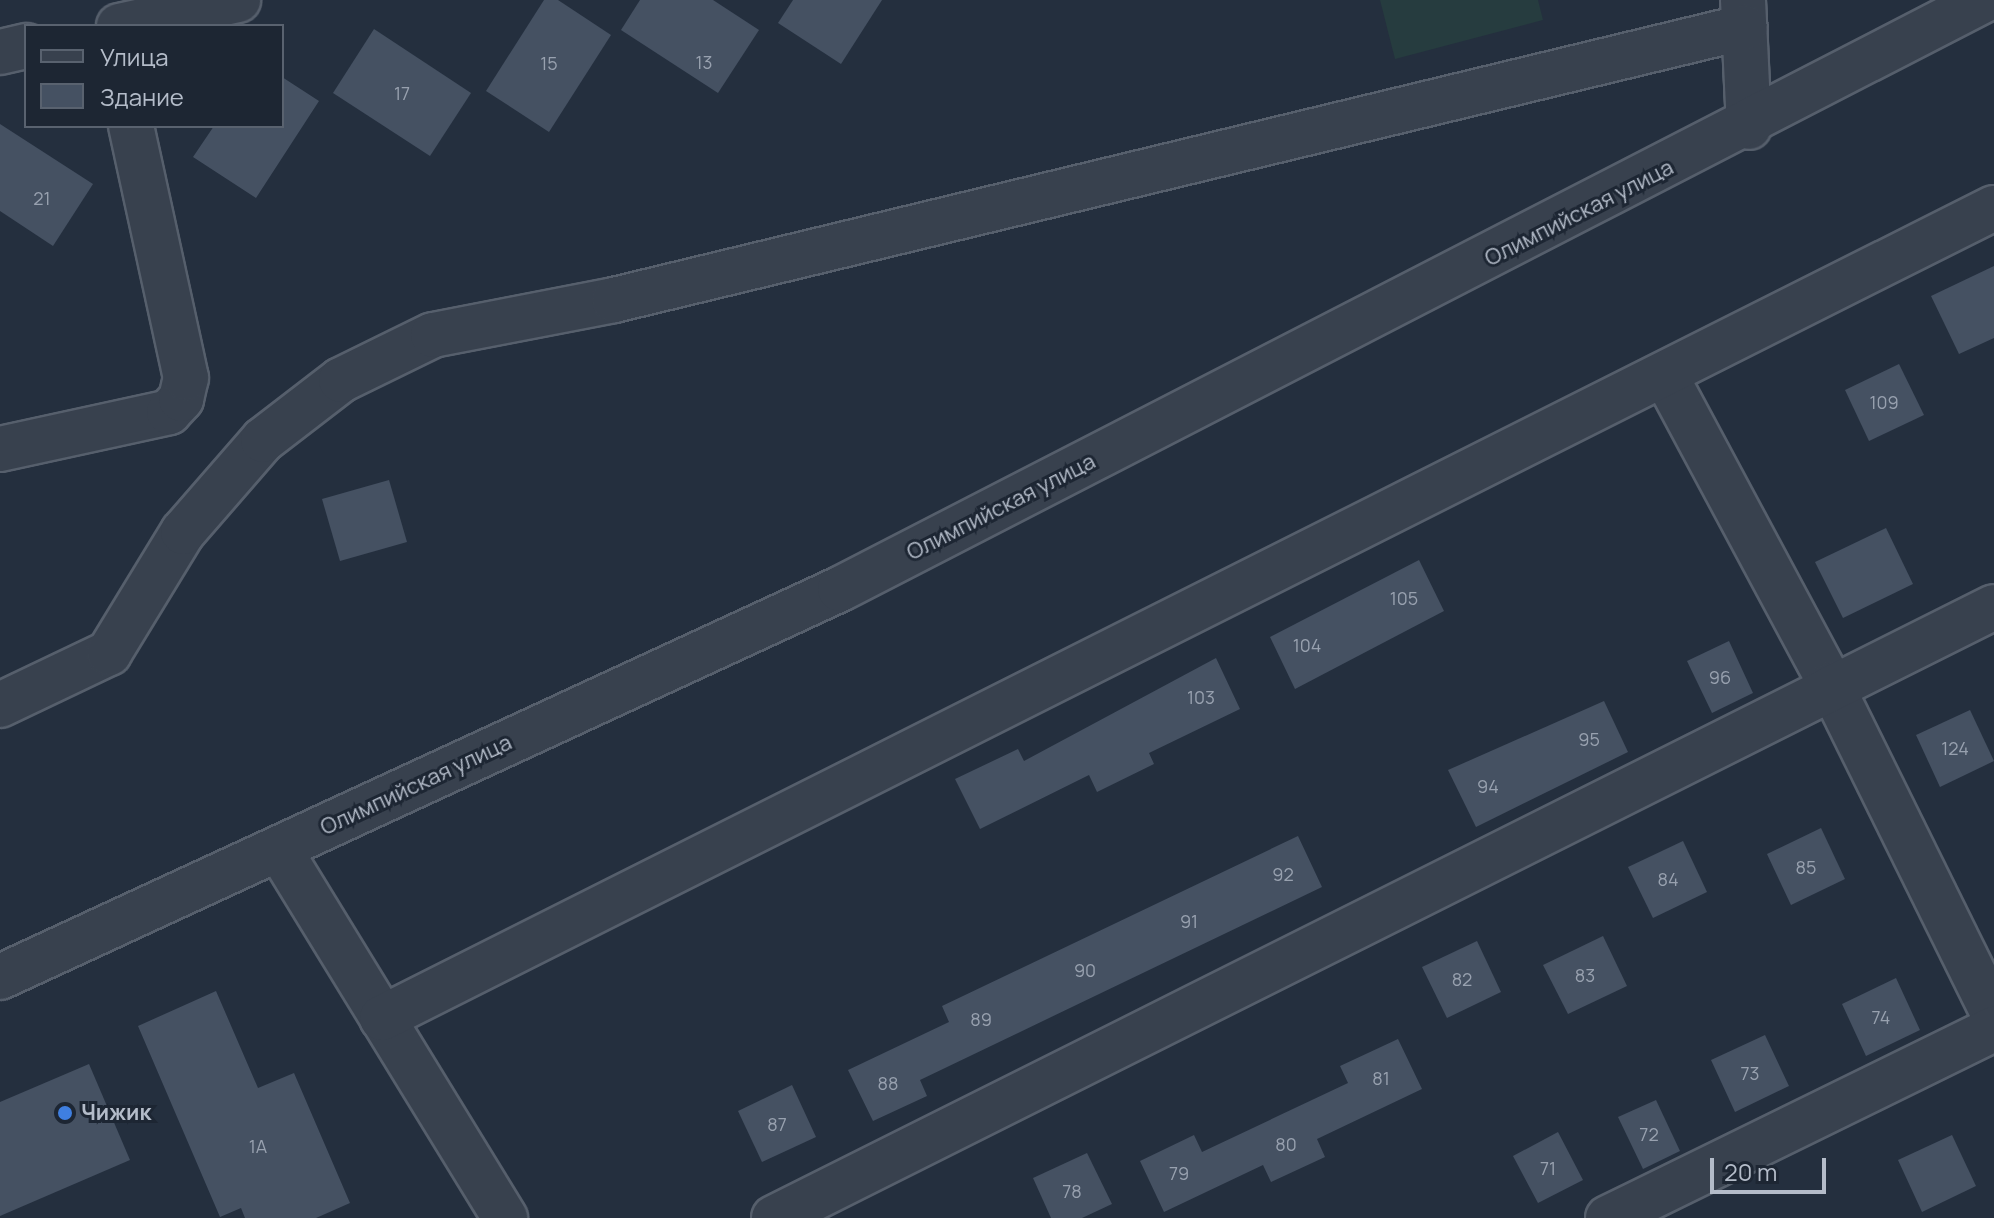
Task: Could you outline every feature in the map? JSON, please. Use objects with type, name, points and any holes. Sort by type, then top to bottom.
[{"type":"street","points":[[104,0],[110,24]]},
{"type":"street","points":[[128,24],[238,0]]},
{"type":"street","name":"Олимпийская улица","points":[[0,977],[840,589],[1749,127],[1984,0]]},
{"type":"street","points":[[0,705],[109,653],[183,532],[253,449],[341,380],[433,335],[630,297],[1744,14],[1749,127]]},
{"type":"street","points":[[0,52],[24,46]]},
{"type":"street","points":[[0,449],[169,412],[181,399],[186,378],[131,128]]},
{"type":"street","points":[[382,1018],[1994,208]]},
{"type":"street","points":[[1665,375],[1831,685],[1994,1015]]},
{"type":"street","points":[[774,1218],[1831,685],[1994,607]]},
{"type":"street","points":[[279,849],[382,1018],[489,1213]]},
{"type":"street","points":[[1608,1218],[1994,1029]]},
{"type":"green space","points":[[1380,0],[1538,0],[1543,20],[1395,59]]},
{"type":"building","points":[[544,0],[558,0],[611,35],[549,132],[486,91]]},
{"type":"building","points":[[640,0],[713,0],[759,30],[718,93],[621,30]]},
{"type":"building","points":[[793,0],[882,0],[841,64],[778,23]]},
{"type":"building","points":[[374,29],[471,93],[430,156],[333,93]]},
{"type":"building","points":[[284,78],[319,101],[256,198],[193,157],[213,128],[284,128]]},
{"type":"building","points":[[0,124],[93,184],[53,246],[0,211]]},
{"type":"building","points":[[1994,266],[1994,338],[1959,354],[1931,296]]},
{"type":"building","points":[[1899,364],[1924,415],[1869,441],[1845,390]]},
{"type":"building","points":[[389,480],[407,542],[340,561],[322,499]]},
{"type":"building","points":[[1886,528],[1913,584],[1843,618],[1815,562]]},
{"type":"building","points":[[1419,560],[1444,611],[1295,689],[1270,637]]},
{"type":"building","points":[[1729,641],[1753,693],[1712,713],[1687,661]]},
{"type":"building","points":[[1216,658],[1240,709],[1149,753],[1154,764],[1097,792],[1089,775],[980,829],[955,779],[1018,749],[1024,761]]},
{"type":"building","points":[[1604,701],[1628,752],[1476,827],[1448,770]]},
{"type":"building","points":[[1970,710],[1994,761],[1940,787],[1916,735]]},
{"type":"building","points":[[1821,828],[1845,879],[1791,905],[1767,854]]},
{"type":"building","points":[[1298,836],[1322,887],[920,1080],[927,1096],[873,1121],[848,1070],[949,1022],[942,1006]]},
{"type":"building","points":[[1683,841],[1707,892],[1653,918],[1628,867]]},
{"type":"building","points":[[1603,936],[1627,986],[1568,1014],[1543,965]]},
{"type":"building","points":[[1477,941],[1501,992],[1447,1018],[1422,967]]},
{"type":"building","points":[[1896,978],[1920,1030],[1866,1056],[1842,1004]]},
{"type":"building","points":[[216,991],[258,1088],[294,1073],[350,1203],[316,1218],[245,1218],[241,1208],[220,1217],[138,1026]]},
{"type":"building","points":[[1765,1035],[1789,1086],[1735,1112],[1711,1060]]},
{"type":"building","points":[[1398,1039],[1422,1089],[1317,1139],[1325,1157],[1271,1182],[1263,1165],[1164,1212],[1140,1161],[1194,1135],[1202,1152],[1348,1083],[1340,1066]]},
{"type":"building","points":[[89,1064],[130,1160],[0,1216],[0,1102]]},
{"type":"building","points":[[792,1085],[816,1137],[762,1162],[738,1111]]},
{"type":"building","points":[[1656,1100],[1680,1151],[1643,1169],[1618,1117]]},
{"type":"building","points":[[1558,1132],[1583,1180],[1538,1203],[1513,1156]]},
{"type":"building","points":[[1952,1135],[1976,1186],[1922,1212],[1898,1160]]},
{"type":"building","points":[[1087,1153],[1112,1204],[1082,1218],[1051,1218],[1033,1178]]},
{"type":"place","name":"Чижик","points":[[65,1113]]}]
